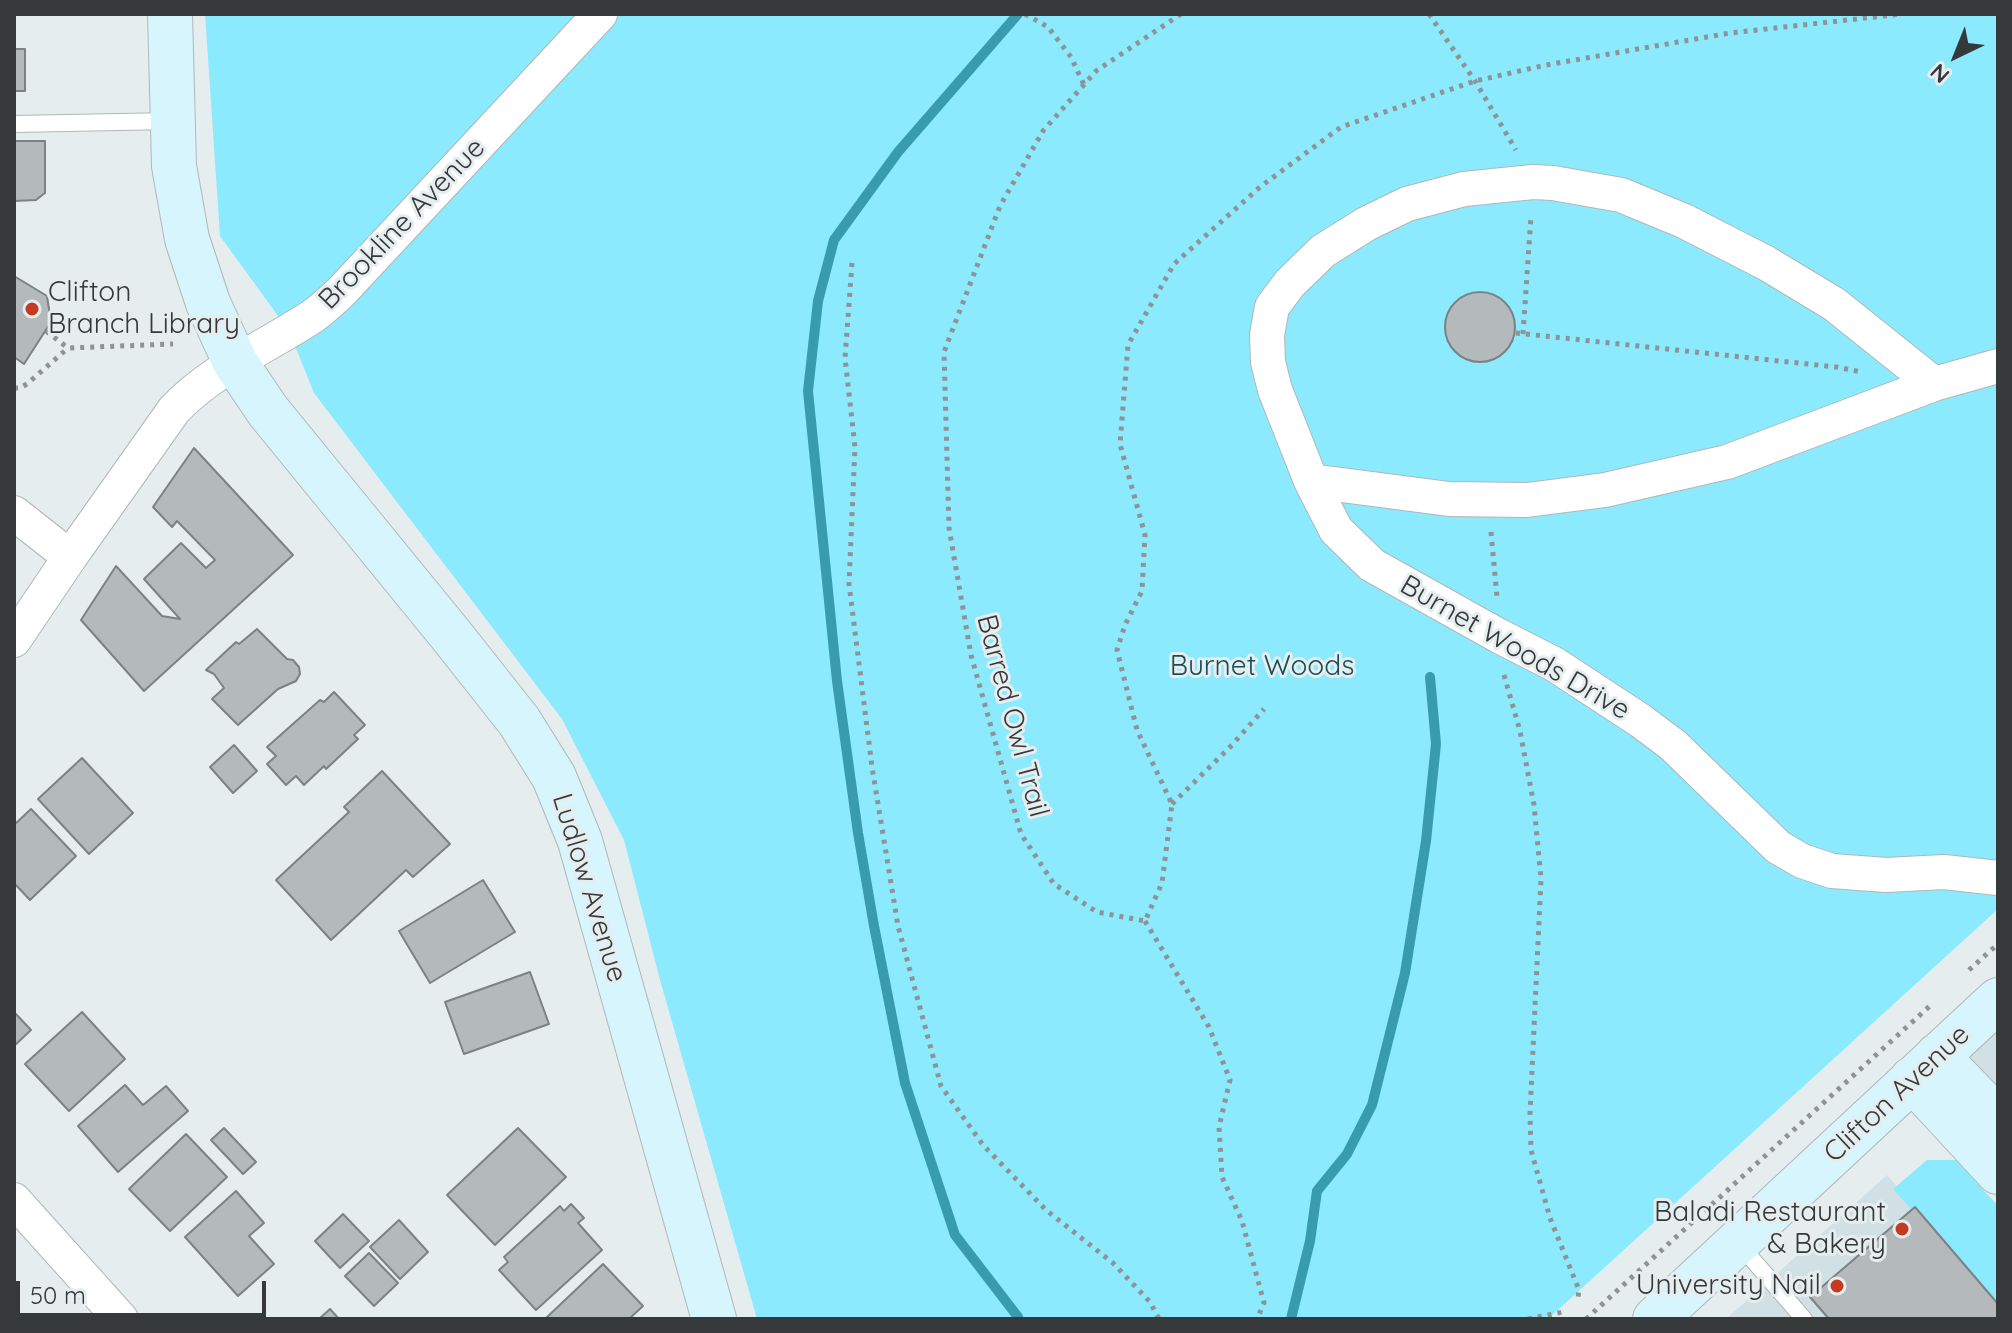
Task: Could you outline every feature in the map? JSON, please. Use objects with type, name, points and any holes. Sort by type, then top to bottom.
[{"type":"street","name":"Ludlow Avenue","points":[[170,14],[174,166],[187,239],[208,303],[235,362],[268,411],[519,721],[554,777],[580,841],[714,1319]]},
{"type":"street","name":"Brookline Avenue","points":[[14,640],[174,410],[188,395],[235,362],[316,314],[341,292],[600,14]]},
{"type":"street","name":"Burnet Woods Drive","points":[[1934,384],[1834,304],[1766,263],[1684,221],[1621,195],[1553,183],[1464,189],[1407,204],[1380,217],[1323,251],[1290,283],[1272,307],[1267,335],[1268,362],[1275,390],[1311,481],[1336,530],[1372,565],[1554,664],[1662,737],[1778,847],[1802,861],[1832,871],[1886,875],[1944,872],[1998,878]]},
{"type":"street","points":[[1311,481],[1449,499],[1527,500],[1605,490],[1727,462],[1934,384],[1998,366]]},
{"type":"street","points":[[14,513],[70,557]]},
{"type":"street","name":"Clifton Avenue","points":[[1670,1314],[1738,1243],[1998,1000]]},
{"type":"street","points":[[1924,1068],[1998,1119]]},
{"type":"street","points":[[1924,1068],[1998,1172]]},
{"type":"street","points":[[14,1200],[121,1319]]},
{"type":"lane","points":[[14,124],[173,121]]},
{"type":"lane","points":[[1738,1243],[1804,1319]]},
{"type":"path","points":[[1025,14],[1048,27],[1071,57],[1084,85]]},
{"type":"path","name":"Barred Owl Trail","points":[[1145,921],[1097,912],[1054,884],[1021,834],[971,655],[949,528],[944,352],[1000,206],[1043,131],[1096,71],[1181,14]]},
{"type":"path","points":[[1429,14],[1475,81],[1533,182],[1523,334]]},
{"type":"path","points":[[1257,1319],[1264,1303],[1242,1221],[1222,1177],[1219,1127],[1230,1080],[1209,1027],[1145,921],[1162,883],[1172,804],[1137,730],[1117,650],[1142,591],[1145,535],[1120,444],[1128,345],[1174,264],[1260,187],[1341,127],[1475,81],[1546,65],[1730,33],[1902,14]]},
{"type":"path","points":[[852,263],[845,358],[855,447],[849,584],[872,767],[898,926],[941,1086],[983,1145],[1046,1210],[1113,1263],[1150,1302],[1159,1319]]},
{"type":"path","points":[[46,331],[68,348]]},
{"type":"path","points":[[1516,333],[1864,372]]},
{"type":"path","points":[[14,388],[27,384],[68,348],[173,344]]},
{"type":"path","points":[[1488,500],[1500,659],[1520,731],[1534,805],[1541,879],[1531,1150],[1550,1218],[1579,1290],[1578,1297]]},
{"type":"path","points":[[1172,804],[1264,709]]},
{"type":"path","points":[[1963,976],[1998,944]]},
{"type":"path","points":[[1586,1319],[1940,997]]},
{"type":"path","points":[[1528,1319],[1563,1312]]},
{"type":"shaded area","points":[[1998,1000],[1998,1119],[1937,1056]]},
{"type":"shaded area","points":[[1887,1175],[1998,1304],[1998,1319],[1726,1319]]},
{"type":"green space","name":"Burnet Woods","points":[[205,14],[1998,14],[1998,909],[1548,1319],[757,1319],[660,980],[624,840],[562,719],[314,393],[289,331],[220,236]]},
{"type":"green space","points":[[1927,1160],[1956,1160],[1998,1206],[1998,1304],[1916,1208],[1912,1210],[1893,1189]]},
{"type":"building","points":[[14,49],[25,49],[25,91],[14,91]]},
{"type":"building","points":[[14,141],[45,141],[45,193],[36,200],[14,201]]},
{"type":"building","name":"Clifton Branch Library","points":[[14,276],[47,296],[51,322],[24,364],[14,357]]},
{"type":"building","points":[[1487,292],[1509,307],[1515,327],[1513,341],[1505,352],[1494,360],[1473,362],[1455,352],[1447,341],[1445,320],[1455,302],[1466,294]]},
{"type":"building","points":[[194,448],[293,555],[144,691],[81,620],[116,566],[162,616],[180,619],[144,579],[181,543],[206,568],[215,560],[177,521],[172,527],[153,507]]},
{"type":"building","points":[[257,629],[287,659],[293,660],[300,674],[296,681],[278,689],[238,725],[212,699],[224,688],[214,674],[206,670],[236,642],[239,644]]},
{"type":"building","points":[[334,692],[365,725],[354,735],[358,739],[304,785],[296,776],[286,785],[267,764],[276,756],[267,747],[320,700],[324,702]]},
{"type":"building","points":[[234,745],[257,771],[233,793],[210,767]]},
{"type":"building","points":[[82,758],[133,813],[89,854],[38,799]]},
{"type":"building","points":[[382,771],[450,844],[413,877],[406,870],[331,940],[276,880],[349,812],[344,807]]},
{"type":"building","points":[[31,809],[76,856],[30,900],[14,883],[14,825]]},
{"type":"building","points":[[483,880],[515,932],[430,983],[399,931]]},
{"type":"building","points":[[530,972],[549,1024],[464,1054],[445,1002]]},
{"type":"building","points":[[14,1012],[31,1030],[14,1046]]},
{"type":"building","points":[[82,1012],[125,1059],[69,1111],[25,1064]]},
{"type":"building","points":[[125,1085],[143,1105],[166,1086],[188,1111],[118,1172],[78,1126]]},
{"type":"building","points":[[224,1128],[256,1162],[243,1174],[211,1140]]},
{"type":"building","points":[[518,1128],[566,1177],[495,1245],[447,1195]]},
{"type":"building","points":[[186,1134],[227,1177],[170,1231],[129,1189]]},
{"type":"building","points":[[236,1191],[264,1223],[249,1236],[274,1264],[238,1296],[185,1237]]},
{"type":"building","points":[[571,1204],[584,1218],[578,1223],[602,1250],[536,1310],[499,1270],[508,1262],[504,1257],[560,1206],[564,1211]]},
{"type":"building","points":[[1915,1207],[1998,1304],[1998,1319],[1829,1319],[1810,1297]]},
{"type":"building","points":[[343,1214],[369,1241],[340,1268],[315,1241]]},
{"type":"building","points":[[399,1220],[428,1252],[400,1279],[370,1247]]},
{"type":"building","points":[[369,1253],[398,1283],[374,1306],[345,1276]]},
{"type":"building","points":[[603,1264],[643,1306],[629,1319],[545,1319]]},
{"type":"building","points":[[330,1309],[339,1319],[319,1319]]},
{"type":"waterway","points":[[1018,14],[898,152],[834,240],[818,301],[808,391],[837,681],[858,833],[905,1083],[955,1235],[1018,1317]]},
{"type":"waterway","points":[[1291,1319],[1310,1241],[1317,1191],[1347,1154],[1372,1105],[1405,973],[1426,841],[1436,744],[1430,677]]},
{"type":"place","name":"Clifton Branch Library","points":[[32,309]]},
{"type":"place","name":"Baladi Restaurant & Bakery","points":[[1902,1229]]},
{"type":"place","name":"University Nail","points":[[1837,1286]]}]
